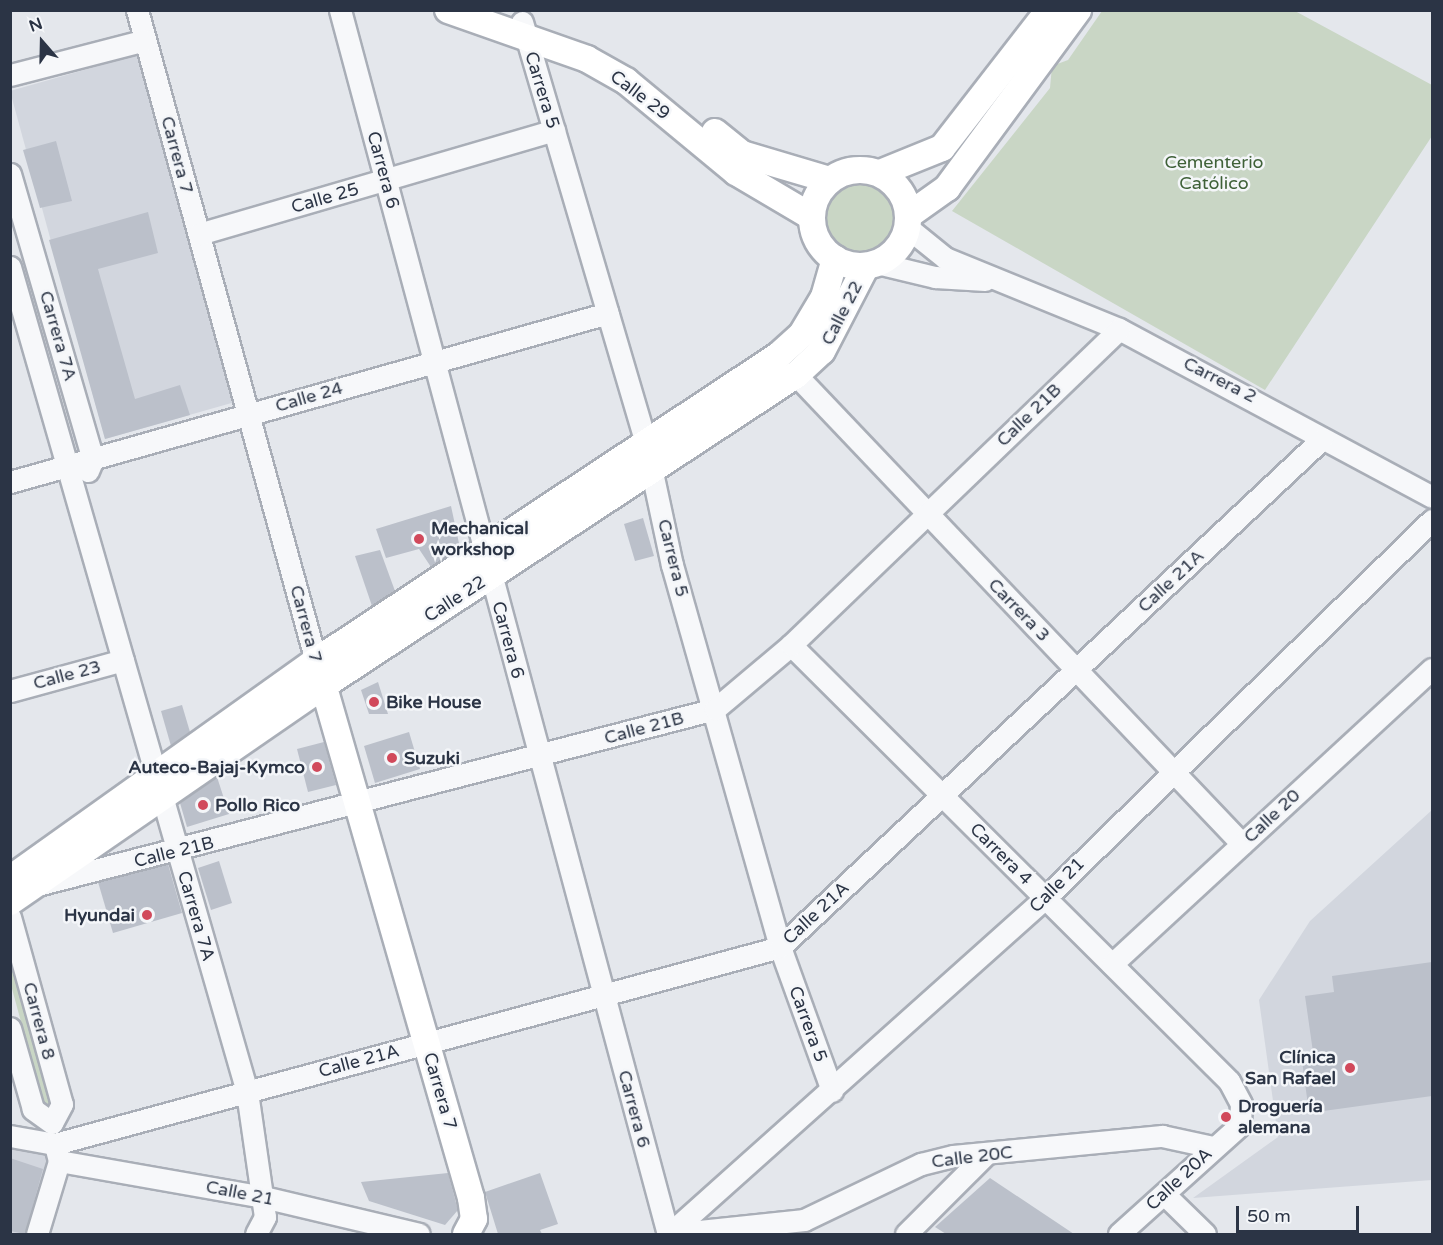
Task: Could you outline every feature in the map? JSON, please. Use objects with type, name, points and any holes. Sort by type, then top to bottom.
[{"type":"main road","name":"Calle 29","points":[[448,10],[524,30],[589,43],[639,70],[742,154],[830,180]]},
{"type":"main road","name":"Calle 29","points":[[491,10],[524,30],[587,59],[626,81],[736,172],[812,217]]},
{"type":"main road","points":[[1049,10],[942,148],[880,173],[854,170],[830,180],[814,203],[812,217],[814,234],[835,259],[872,264],[897,249],[908,222],[947,188],[1078,10]]},
{"type":"main road","points":[[880,173],[901,190],[908,222]]},
{"type":"main road","name":"Calle 22","points":[[10,902],[160,787],[316,661],[779,355],[802,334],[824,297],[835,259]]},
{"type":"main road","name":"Calle 22","points":[[10,879],[323,686],[796,375],[822,351],[872,264]]},
{"type":"main road","name":"Carrera 7","points":[[316,661],[471,1198],[474,1219],[466,1234]]},
{"type":"street","name":"Carrera 7","points":[[137,10],[316,661]]},
{"type":"street","name":"Carrera 6","points":[[340,10],[538,756],[669,1234]]},
{"type":"street","name":"Carrera 5","points":[[524,30],[646,444],[672,566],[715,709],[780,947],[832,1091]]},
{"type":"street","points":[[10,75],[145,40]]},
{"type":"street","name":"Calle 25","points":[[199,234],[554,130]]},
{"type":"street","name":"Carrera 7A","points":[[10,174],[93,459]]},
{"type":"street","name":"Carrera 2","points":[[908,222],[945,258],[1119,329],[1271,406],[1322,439],[1431,493]]},
{"type":"street","name":"Carrera 2","points":[[872,264],[935,277],[998,281]]},
{"type":"street","points":[[12,274],[39,269]]},
{"type":"street","name":"Carrera 7A","points":[[12,274],[247,1092],[265,1217],[256,1234]]},
{"type":"street","name":"Calle 24","points":[[10,482],[608,313]]},
{"type":"street","name":"Calle 21B","points":[[35,885],[178,852],[715,709],[791,645],[1119,329]]},
{"type":"street","name":"Carrera 3","points":[[796,375],[1242,844]]},
{"type":"street","name":"Calle 21A","points":[[56,1143],[780,947],[1322,439]]},
{"type":"street","points":[[76,496],[93,459]]},
{"type":"street","name":"Calle 21","points":[[669,1234],[832,1091],[1045,898],[1171,770],[1432,520]]},
{"type":"street","name":"Carrera 4","points":[[791,645],[1229,1081],[1241,1104],[1240,1125]]},
{"type":"street","name":"Calle 23","points":[[10,691],[123,660]]},
{"type":"street","name":"Calle 20","points":[[1112,964],[1432,669]]},
{"type":"street","name":"Carrera 8","points":[[10,917],[62,1104],[37,1234]]},
{"type":"street","name":"Carrera 8","points":[[10,1028],[33,1109],[56,1143]]},
{"type":"street","name":"Calle 20A","points":[[1119,1234],[1165,1195],[1213,1147],[1240,1125]]},
{"type":"street","name":"Calle 21","points":[[10,1136],[56,1143],[263,1197],[419,1234]]},
{"type":"street","name":"Calle 20C","points":[[669,1234],[804,1220],[921,1164],[1162,1136],[1213,1147]]},
{"type":"street","points":[[906,1234],[985,1155]]},
{"type":"street","points":[[1165,1195],[1205,1234]]},
{"type":"shaded area","points":[[137,55],[235,402],[105,439],[10,91]]},
{"type":"shaded area","name":"Clínica San Rafael","points":[[1432,810],[1432,1180],[1193,1198],[1278,1137],[1259,1000],[1310,921]]},
{"type":"shaded area","points":[[10,1136],[55,1144],[37,1234],[11,1234]]},
{"type":"green space","name":"Cementerio Católico","points":[[1102,11],[1295,11],[1432,85],[1432,136],[1265,390],[952,211],[1050,88],[1052,66],[1068,60]]},
{"type":"green space","points":[[861,179],[876,182],[893,196],[900,218],[897,233],[883,250],[861,257],[846,254],[829,240],[822,218],[825,203],[839,186]]},
{"type":"green space","points":[[10,954],[53,1108],[45,1110],[11,985]]},
{"type":"building","points":[[56,141],[72,201],[40,208],[23,150]]},
{"type":"building","points":[[148,212],[158,253],[98,269],[135,399],[180,385],[190,415],[105,439],[49,240]]},
{"type":"building","name":"Mechanical workshop","points":[[451,506],[460,548],[431,567],[419,549],[386,558],[376,529]]},
{"type":"building","points":[[643,518],[654,556],[635,561],[624,524]]},
{"type":"building","points":[[380,550],[395,591],[372,606],[355,556]]},
{"type":"building","name":"Bike House","points":[[378,682],[388,714],[369,714],[361,690]]},
{"type":"building","points":[[182,705],[190,732],[171,746],[161,711]]},
{"type":"building","name":"Suzuki","points":[[409,732],[420,769],[375,783],[364,746]]},
{"type":"building","name":"Auteco-Bajaj-Kymco","points":[[324,742],[336,785],[308,792],[297,749]]},
{"type":"building","name":"Pollo Rico","points":[[217,777],[229,814],[187,827],[180,803]]},
{"type":"building","points":[[219,861],[232,903],[211,910],[198,868]]},
{"type":"building","points":[[168,864],[182,913],[113,933],[98,882]]},
{"type":"building","name":"Clínica San Rafael","points":[[1432,962],[1432,1096],[1309,1113],[1301,1053],[1313,1052],[1305,996],[1334,992],[1332,976]]},
{"type":"building","points":[[10,1158],[43,1169],[25,1234],[10,1231]]},
{"type":"building","points":[[448,1173],[458,1210],[445,1225],[369,1201],[361,1182]]},
{"type":"building","points":[[540,1173],[558,1224],[540,1230],[542,1234],[498,1234],[485,1192]]},
{"type":"building","points":[[990,1178],[1074,1234],[946,1234],[935,1227]]},
{"type":"place","name":"Mechanical workshop","points":[[419,539]]},
{"type":"place","name":"Bike House","points":[[374,702]]},
{"type":"place","name":"Suzuki","points":[[392,758]]},
{"type":"place","name":"Auteco-Bajaj-Kymco","points":[[317,767]]},
{"type":"place","name":"Pollo Rico","points":[[203,805]]},
{"type":"place","name":"Hyundai","points":[[147,915]]},
{"type":"place","name":"Clínica San Rafael","points":[[1350,1068]]},
{"type":"place","name":"Droguería alemana","points":[[1226,1117]]}]
